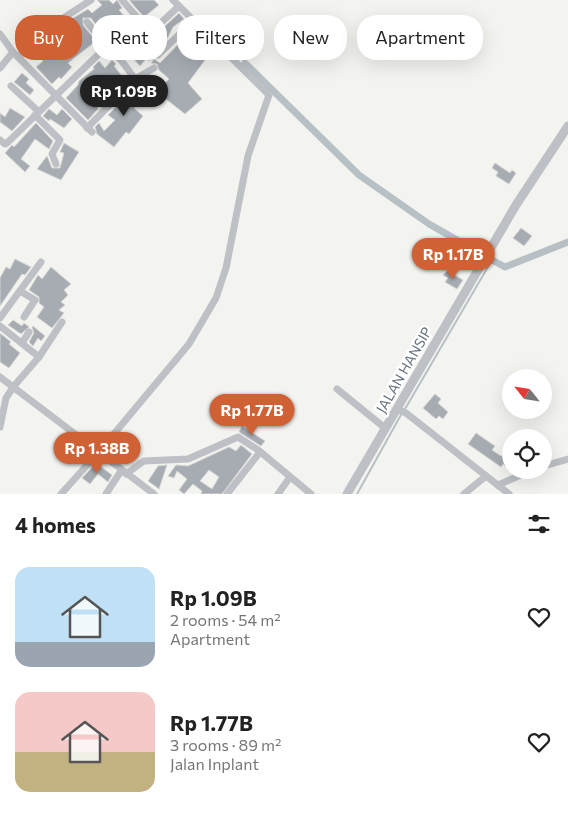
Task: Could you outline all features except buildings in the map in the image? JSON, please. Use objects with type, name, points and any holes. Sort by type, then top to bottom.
[{"type":"street","points":[[68,15],[91,0]]},
{"type":"street","points":[[122,0],[135,15]]},
{"type":"street","points":[[173,0],[187,15]]},
{"type":"street","points":[[167,17],[179,6]]},
{"type":"street","points":[[87,22],[92,29]]},
{"type":"street","points":[[0,34],[15,53]]},
{"type":"street","points":[[167,46],[177,36]]},
{"type":"street","points":[[0,68],[15,55]]},
{"type":"street","points":[[22,60],[90,130],[135,79],[154,68]]},
{"type":"street","points":[[0,140],[5,144],[7,143],[92,60]]},
{"type":"street","points":[[121,60],[135,79]]},
{"type":"street","points":[[61,494],[98,453],[188,344],[216,298],[226,268],[248,156],[265,92],[233,60]]},
{"type":"street","points":[[11,86],[60,140],[52,154],[56,164]]},
{"type":"street","name":"JALAN HANSIP","points":[[348,494],[385,428],[401,411],[491,250],[539,169],[568,126]]},
{"type":"street","points":[[0,318],[41,262]]},
{"type":"street","points":[[20,291],[35,301],[24,317]]},
{"type":"street","points":[[0,426],[6,398],[39,357],[62,322]]},
{"type":"street","points":[[0,326],[39,357]]},
{"type":"street","points":[[22,343],[29,332]]},
{"type":"street","points":[[0,377],[154,494]]},
{"type":"street","points":[[337,389],[385,428]]},
{"type":"street","points":[[401,411],[509,494]]},
{"type":"street","points":[[106,494],[123,472],[144,461],[188,459],[236,437],[260,452],[311,494]]},
{"type":"street","points":[[227,494],[260,452]]},
{"type":"street","points":[[552,464],[568,459]]},
{"type":"street","points":[[464,494],[486,476]]},
{"type":"street","points":[[278,494],[290,478]]},
{"type":"street","points":[[498,485],[512,479]]},
{"type":"waterway","points":[[245,63],[359,175],[429,224],[494,261],[505,267],[568,242]]},
{"type":"waterway","points":[[405,409],[492,260]]},
{"type":"waterway","points":[[357,494],[402,413]]}]
